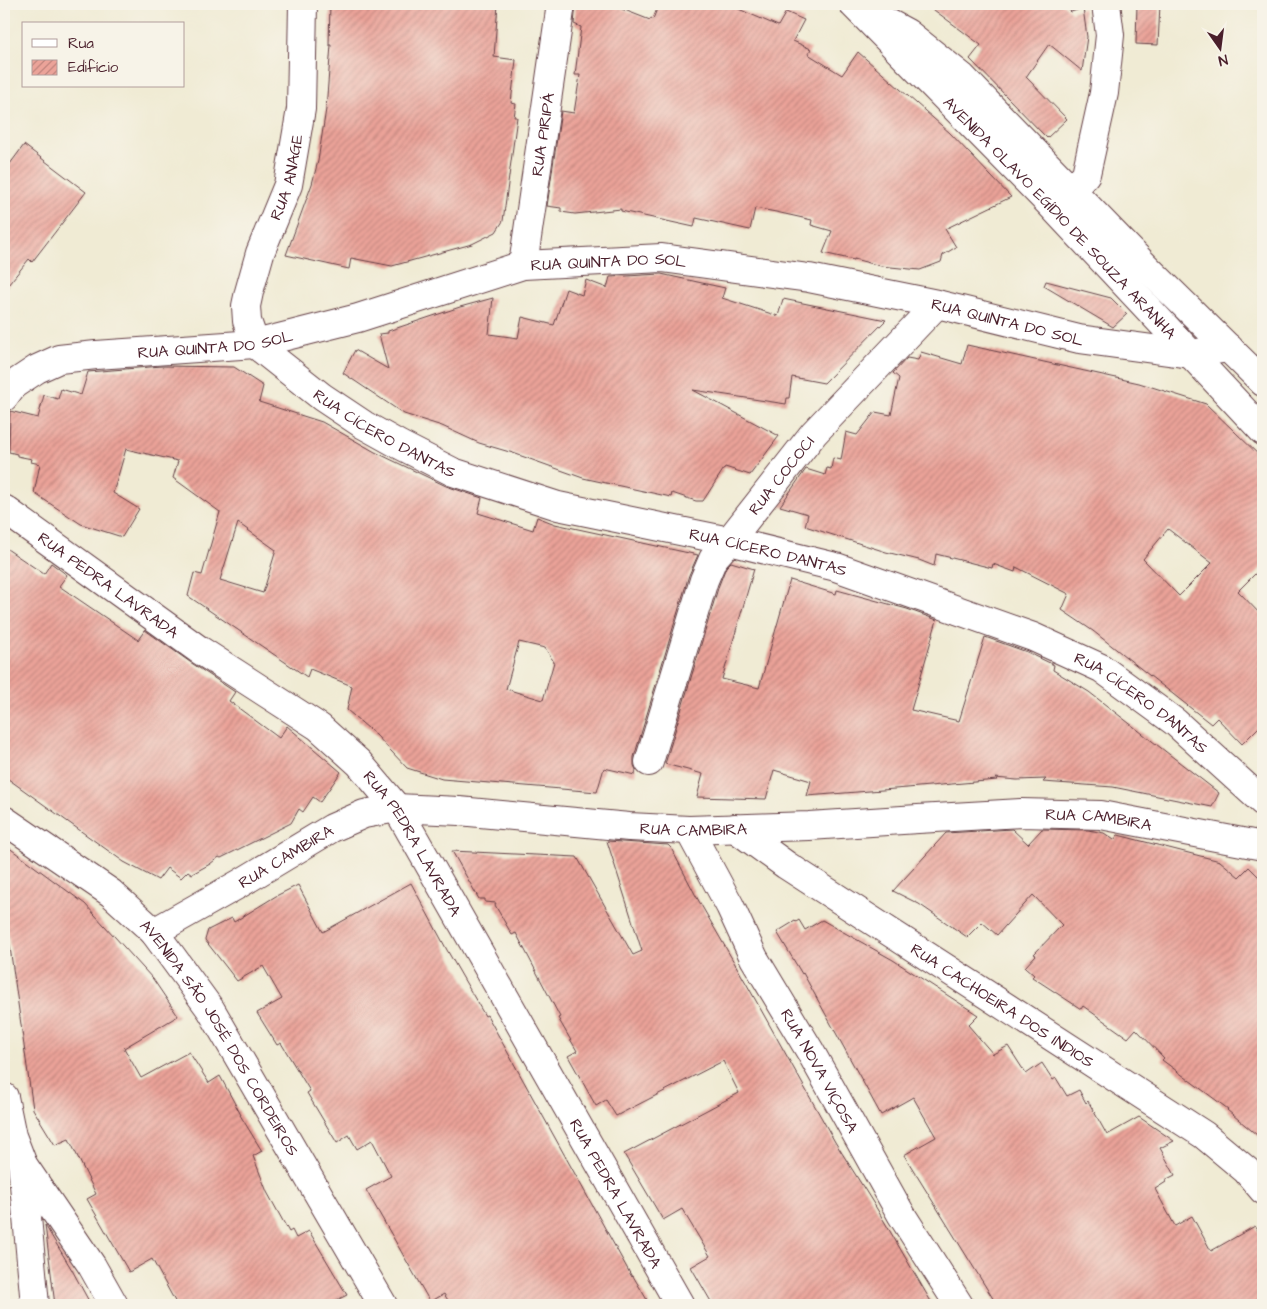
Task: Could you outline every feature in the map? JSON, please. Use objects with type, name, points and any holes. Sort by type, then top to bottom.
[{"type":"street","name":"RUA ANAGE","points":[[255,344],[247,321],[246,306],[260,253],[288,185],[300,109],[303,4]]},
{"type":"street","name":"RUA PIRIPÁ","points":[[523,265],[560,4]]},
{"type":"street","points":[[1061,197],[1086,174],[1104,93],[1110,35],[1106,4]]},
{"type":"street","name":"AVENIDA OLAVO EGÍDIO DE SOUZA ARANHA","points":[[852,5],[1061,197],[1145,266],[1229,348],[1261,375]]},
{"type":"street","name":"AVENIDA OLAVO EGÍDIO DE SOUZA ARANHA","points":[[1061,197],[1190,354],[1263,431]]},
{"type":"street","name":"RUA QUINTA DO SOL","points":[[4,397],[13,385],[36,369],[59,359],[96,354],[255,344],[358,318],[523,265],[662,258],[810,278],[937,304],[1079,339],[1190,354],[1229,348]]},
{"type":"street","name":"RUA COCOCI","points":[[649,762],[704,580],[713,559],[729,542],[814,434],[937,304]]},
{"type":"street","name":"RUA CÍCERO DANTAS","points":[[255,344],[322,397],[364,425],[453,472],[558,506],[836,567],[1033,636],[1101,668],[1175,722],[1263,802]]},
{"type":"street","points":[[1231,396],[1261,375]]},
{"type":"street","name":"RUA PEDRA LAVRADA","points":[[4,509],[198,649],[319,727],[359,763],[397,808],[680,1305]]},
{"type":"street","name":"RUA CAMBIRA","points":[[154,932],[332,828],[364,814],[397,808],[459,811],[630,827],[689,830],[809,826],[1021,813],[1101,815],[1263,846]]},
{"type":"street","name":"AVENIDA SÃO JOSÉ DOS CORDEIROS","points":[[4,820],[111,893],[154,932],[211,1010],[383,1305]]},
{"type":"street","name":"RUA CACHOEIRA DOS INDIOS","points":[[735,828],[786,865],[1204,1134],[1246,1170],[1263,1190]]},
{"type":"street","name":"RUA NOVA VIÇOSA","points":[[689,830],[730,906],[754,958],[810,1051],[901,1214],[959,1305]]},
{"type":"street","points":[[4,1097],[12,1136],[22,1162],[92,1266],[114,1305]]},
{"type":"street","points":[[22,1162],[35,1305]]},
{"type":"building","points":[[330,4],[498,4],[494,57],[516,60],[511,103],[516,104],[514,117],[517,117],[503,221],[496,232],[472,244],[392,266],[351,258],[349,269],[286,255],[312,184],[318,161],[326,109],[331,45],[329,45]]},
{"type":"building","points":[[576,4],[609,4],[650,20],[651,18],[653,19],[659,4],[727,4],[778,26],[786,12],[804,20],[793,41],[811,49],[808,54],[842,75],[858,52],[950,133],[1011,197],[945,229],[956,247],[943,255],[941,262],[920,270],[881,266],[823,253],[832,231],[811,225],[812,220],[755,208],[750,230],[696,218],[694,227],[621,211],[621,209],[575,214],[561,212],[561,208],[547,206],[561,111],[574,113],[580,75],[575,75],[581,27],[574,24]]},
{"type":"building","points":[[926,4],[1063,4],[1071,12],[1083,8],[1087,37],[1082,71],[1049,44],[1026,77],[1067,119],[1047,138],[970,59],[981,45]]},
{"type":"building","points":[[1137,4],[1160,4],[1158,45],[1136,44]]},
{"type":"building","points":[[24,145],[86,192],[32,262],[29,259],[4,290],[4,172]]},
{"type":"building","points":[[661,274],[725,288],[722,298],[778,316],[783,299],[886,320],[824,383],[792,377],[789,398],[787,398],[786,404],[693,390],[779,436],[750,475],[725,467],[703,501],[696,501],[672,493],[671,497],[583,478],[479,443],[442,426],[404,414],[343,373],[355,350],[388,369],[379,334],[388,333],[388,331],[460,307],[493,298],[489,334],[518,338],[522,317],[554,325],[566,289],[582,295],[586,280],[607,288],[610,277]]},
{"type":"building","points":[[1046,281],[1111,298],[1127,314],[1113,327],[1044,286]]},
{"type":"building","points":[[967,345],[1139,383],[1206,404],[1263,459],[1263,566],[1238,591],[1263,617],[1263,723],[1242,744],[1217,718],[1211,724],[1093,631],[1062,610],[1069,594],[1016,567],[1015,572],[993,564],[992,568],[936,554],[934,566],[919,560],[886,552],[805,526],[808,514],[780,506],[806,469],[825,475],[827,468],[831,469],[833,458],[841,460],[846,432],[857,435],[875,412],[891,415],[899,378],[893,373],[907,358],[918,360],[921,352],[962,364]],"holes":[[[1168,529],[1212,563],[1179,596],[1143,559]]]},
{"type":"building","points":[[162,366],[234,367],[263,386],[259,402],[322,422],[375,452],[446,486],[482,498],[478,513],[533,530],[537,517],[555,524],[698,555],[689,575],[634,757],[635,775],[604,768],[597,792],[442,779],[407,768],[376,735],[347,710],[352,686],[310,669],[307,677],[188,596],[194,573],[202,575],[220,512],[173,478],[178,461],[126,449],[113,493],[139,509],[122,537],[81,524],[34,493],[40,464],[31,462],[32,459],[9,452],[10,411],[38,418],[44,395],[58,399],[61,389],[81,395],[88,372]],"holes":[[[238,523],[276,550],[263,593],[220,580]],[[519,642],[545,648],[554,662],[543,700],[506,689]]]},
{"type":"building","points":[[4,547],[44,574],[51,563],[67,575],[59,586],[138,640],[145,630],[235,692],[229,701],[279,738],[287,726],[341,772],[320,802],[313,797],[303,812],[299,809],[291,823],[221,858],[219,857],[192,874],[188,871],[181,878],[167,868],[158,880],[124,862],[4,776]]},
{"type":"building","points":[[731,562],[754,569],[722,679],[759,688],[790,580],[836,594],[837,590],[907,609],[937,620],[911,710],[959,721],[985,637],[1027,652],[1054,665],[1053,670],[1089,692],[1219,793],[1212,807],[1113,787],[1043,782],[1046,779],[1017,780],[995,778],[997,780],[807,796],[811,781],[774,770],[766,799],[697,797],[703,774],[665,764],[719,585],[726,567]]},
{"type":"building","points":[[1012,829],[1028,844],[1042,829],[1088,830],[1104,833],[1114,840],[1118,835],[1220,861],[1239,877],[1249,867],[1263,881],[1263,1140],[1228,1109],[1162,1060],[1164,1058],[1136,1029],[1128,1038],[1083,1006],[1081,1009],[1032,977],[1034,975],[1025,967],[1036,955],[1034,954],[1062,925],[1033,895],[997,935],[982,922],[967,937],[919,904],[893,891],[946,833]]},
{"type":"building","points":[[607,841],[668,845],[671,848],[696,896],[835,1142],[933,1305],[713,1305],[691,1267],[710,1256],[682,1209],[663,1220],[624,1154],[739,1093],[723,1061],[616,1116],[606,1100],[596,1106],[568,1056],[577,1051],[558,1018],[560,1017],[516,933],[512,935],[495,905],[496,903],[485,902],[485,899],[479,899],[452,851],[577,857],[633,955],[642,951]]},
{"type":"building","points":[[4,844],[85,904],[153,979],[178,1016],[124,1048],[141,1078],[189,1052],[209,1083],[220,1076],[240,1115],[262,1151],[253,1156],[267,1192],[289,1232],[292,1230],[296,1238],[309,1231],[347,1295],[327,1305],[177,1305],[152,1259],[129,1272],[87,1199],[96,1194],[69,1139],[55,1145],[33,1109],[4,905]]},
{"type":"building","points":[[411,883],[485,1016],[487,1015],[632,1277],[650,1305],[451,1305],[444,1294],[430,1302],[366,1190],[391,1176],[372,1140],[357,1149],[349,1135],[337,1143],[307,1093],[310,1091],[281,1043],[277,1045],[257,1013],[282,999],[263,966],[237,981],[205,940],[208,930],[232,918],[234,922],[298,885],[323,932]]},
{"type":"building","points":[[799,920],[805,930],[822,920],[893,960],[978,1015],[968,1025],[993,1054],[1008,1046],[1026,1074],[1042,1063],[1053,1080],[1056,1078],[1067,1096],[1079,1090],[1086,1103],[1088,1101],[1107,1135],[1139,1117],[1174,1141],[1160,1148],[1175,1175],[1165,1180],[1166,1182],[1155,1189],[1175,1226],[1192,1216],[1211,1251],[1255,1226],[1263,1238],[1263,1305],[997,1305],[904,1155],[936,1137],[913,1097],[881,1115],[803,973],[777,932]]},
{"type":"building","points":[[45,1225],[72,1270],[91,1305],[55,1305]]}]
